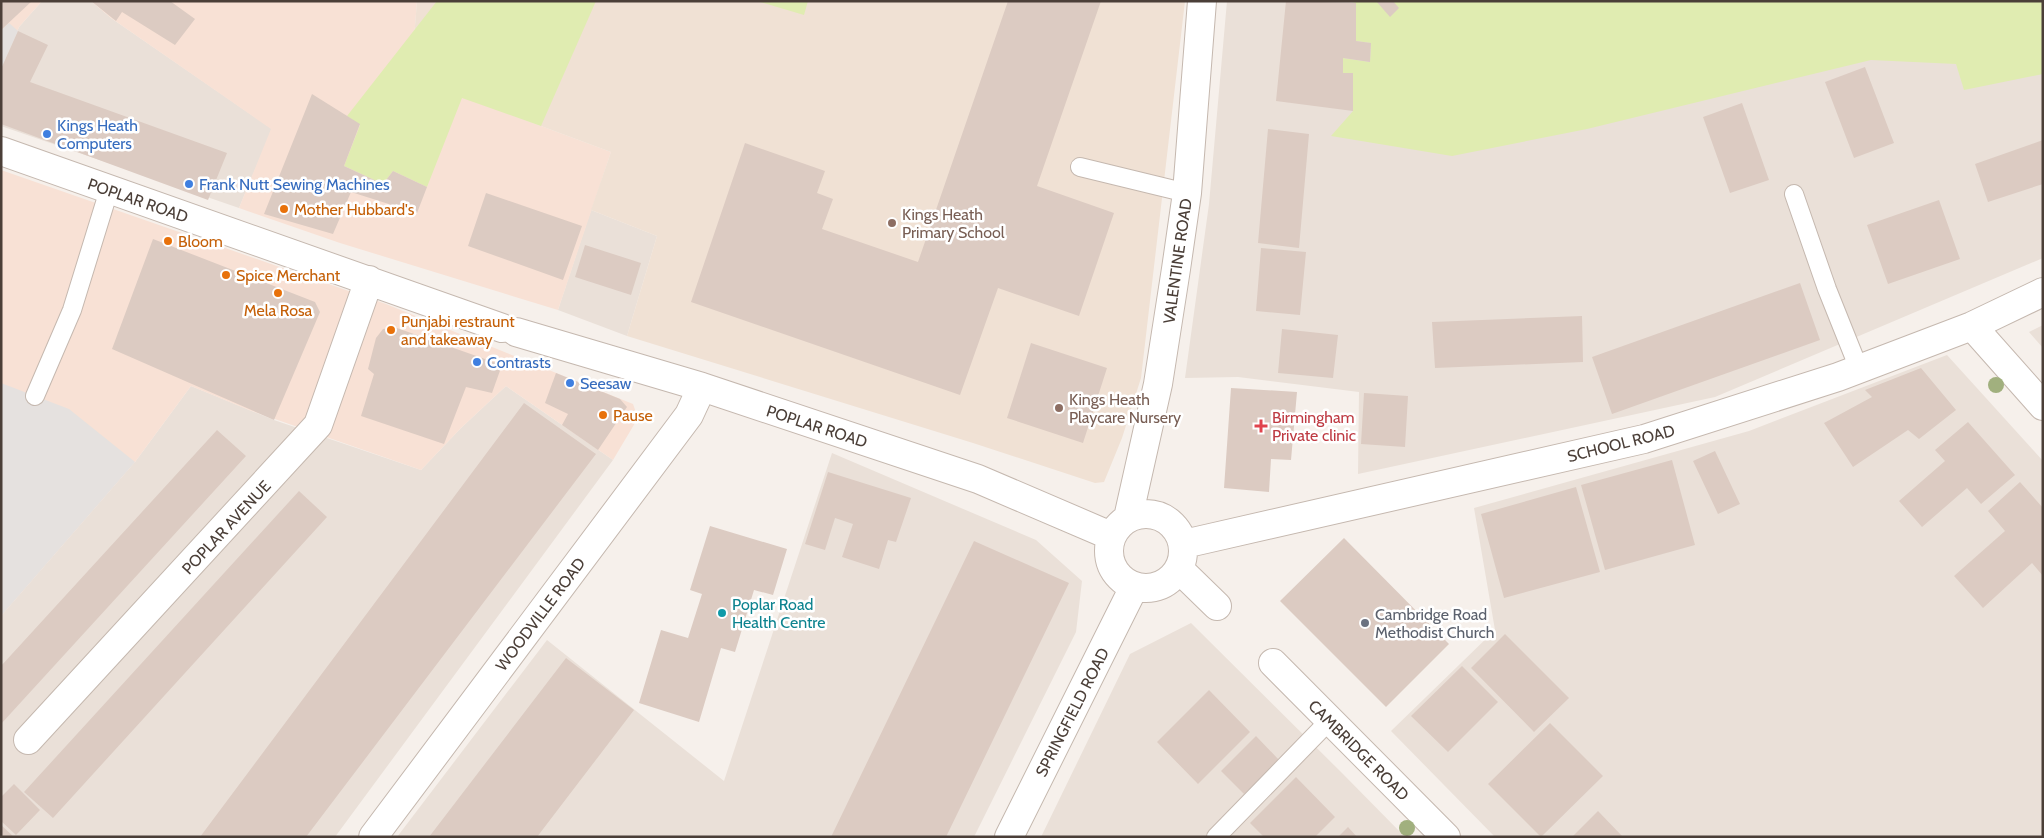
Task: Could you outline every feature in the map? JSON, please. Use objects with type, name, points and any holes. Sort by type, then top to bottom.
[{"type":"street","name":"VALENTINE ROAD","points":[[1120,527],[1158,384],[1187,193],[1202,1]]},
{"type":"street","name":"POPLAR ROAD","points":[[1,151],[509,330],[702,387],[1120,527]]},
{"type":"street","name":"POPLAR AVENUE","points":[[28,740],[318,425],[369,280]]},
{"type":"street","name":"SCHOOL ROAD","points":[[1182,557],[1644,440],[1859,369],[1972,326],[2043,292]]},
{"type":"street","points":[[1972,326],[2043,406]]},
{"type":"street","name":"WOODVILLE ROAD","points":[[372,837],[689,415],[702,387]]},
{"type":"street","points":[[1182,557],[1168,583],[1152,589],[1134,587],[1121,579],[1112,567],[1108,552],[1120,527],[1146,513],[1163,517],[1177,528],[1182,557],[1217,606]]},
{"type":"street","name":"SPRINGFIELD ROAD","points":[[1009,837],[1134,587]]},
{"type":"street","name":"CAMBRIDGE ROAD","points":[[1273,663],[1446,837]]},
{"type":"lane","points":[[1080,167],[1187,193]]},
{"type":"lane","points":[[35,396],[72,310],[109,190]]},
{"type":"lane","points":[[1794,194],[1827,289],[1859,369]]},
{"type":"lane","points":[[1216,837],[1330,720]]},
{"type":"shaded area","points":[[1,1],[42,1],[19,27],[1,68]]},
{"type":"shaded area","points":[[42,1],[91,1],[111,18],[272,129],[239,208],[1,126],[1,68],[19,27]]},
{"type":"shaded area","points":[[91,1],[417,1],[414,38],[506,113],[611,152],[558,310],[340,243],[239,208],[271,129],[111,18]]},
{"type":"shaded area","name":"Kings Heath Primary School","points":[[417,1],[1185,1],[1141,378],[1122,438],[1104,482],[1095,483],[973,443],[627,336],[657,236],[591,210],[611,152],[506,113],[414,38]]},
{"type":"shaded area","points":[[1227,1],[2043,1],[2043,258],[1715,397],[1358,474],[1359,392],[1238,377],[1185,378],[1209,204]]},
{"type":"shaded area","points":[[9,23],[18,31],[1,69],[1,30]]},
{"type":"shaded area","points":[[1,170],[386,304],[633,404],[638,418],[613,460],[506,386],[461,428],[421,470],[249,410],[191,386],[135,462],[1,616]]},
{"type":"shaded area","points":[[591,210],[657,236],[627,336],[558,310]]},
{"type":"shaded area","points":[[2043,325],[2043,348],[2029,332]]},
{"type":"shaded area","points":[[1947,355],[2043,461],[2043,837],[1495,837],[1391,731],[1495,630],[1474,508],[1749,431]]},
{"type":"shaded area","points":[[1,383],[69,409],[135,462],[1,616]]},
{"type":"shaded area","points":[[191,386],[274,420],[421,470],[461,428],[506,386],[613,460],[335,837],[1,837],[1,616],[135,462]]},
{"type":"shaded area","points":[[832,453],[1036,540],[1082,581],[1076,632],[974,837],[397,837],[547,640],[724,781]]},
{"type":"shaded area","points":[[1191,623],[1405,837],[1041,837],[1130,654]]},
{"type":"green space","points":[[437,1],[596,1],[541,126],[462,98],[427,187],[393,171],[383,184],[344,166],[360,125],[347,116]]},
{"type":"green space","points":[[757,1],[808,1],[804,15]]},
{"type":"green space","points":[[1349,1],[2043,1],[2043,74],[1964,90],[1956,64],[1871,60],[1587,129],[1452,156],[1331,136],[1353,111],[1353,74],[1343,73],[1343,58],[1370,62],[1371,43],[1356,41],[1356,3]]},
{"type":"building","points":[[1,1],[32,1],[1,30]]},
{"type":"building","points":[[91,1],[170,1],[195,19],[175,45],[122,12],[116,21]]},
{"type":"building","points":[[1008,1],[1101,1],[1037,186],[1114,213],[1079,316],[998,288],[960,395],[691,302],[745,143],[825,171],[817,193],[833,199],[822,229],[918,262]]},
{"type":"building","points":[[1286,1],[1356,3],[1356,41],[1371,43],[1370,62],[1343,58],[1343,73],[1353,73],[1353,111],[1276,101]]},
{"type":"building","points":[[1376,1],[1393,1],[1399,8],[1390,17]]},
{"type":"building","points":[[18,31],[48,45],[30,82],[227,153],[208,200],[1,124],[1,69]]},
{"type":"building","points":[[1865,67],[1894,143],[1854,158],[1825,82]]},
{"type":"building","points":[[312,94],[360,124],[344,166],[383,184],[393,171],[427,187],[417,213],[351,192],[333,234],[264,214]]},
{"type":"building","points":[[1742,103],[1769,180],[1730,193],[1703,117]]},
{"type":"building","points":[[1268,129],[1309,134],[1299,248],[1258,243]]},
{"type":"building","points":[[2043,140],[2043,184],[1988,202],[1975,164]]},
{"type":"building","points":[[486,193],[582,226],[563,280],[468,246]]},
{"type":"building","points":[[1939,200],[1960,259],[1888,284],[1867,225]]},
{"type":"building","points":[[153,239],[315,302],[320,312],[274,420],[112,349]]},
{"type":"building","points":[[585,245],[641,263],[631,295],[575,277]]},
{"type":"building","points":[[1261,248],[1306,252],[1300,315],[1256,311]]},
{"type":"building","points":[[1800,283],[1820,340],[1612,414],[1592,357]]},
{"type":"building","points":[[1582,316],[1583,362],[1435,368],[1432,322]]},
{"type":"building","points":[[394,327],[502,365],[492,393],[466,387],[444,444],[361,416],[374,374],[368,369],[376,338],[383,329]]},
{"type":"building","points":[[1282,329],[1338,335],[1333,378],[1278,373]]},
{"type":"building","points":[[1031,343],[1107,368],[1083,443],[1007,418]]},
{"type":"building","points":[[1921,368],[1956,410],[1919,439],[1908,430],[1853,467],[1824,423],[1872,397],[1865,390]]},
{"type":"building","points":[[556,373],[620,399],[627,407],[598,450],[562,425],[568,414],[545,403]]},
{"type":"building","name":"Birmingham Private clinic","points":[[1231,388],[1297,392],[1291,460],[1271,459],[1269,492],[1224,488]]},
{"type":"building","points":[[1364,393],[1408,396],[1405,447],[1361,444]]},
{"type":"building","points":[[524,403],[596,454],[306,837],[200,837]]},
{"type":"building","points":[[1968,422],[2015,475],[1981,504],[1967,488],[1922,527],[1899,501],[1945,461],[1935,450]]},
{"type":"building","points":[[217,430],[246,456],[1,724],[1,666]]},
{"type":"building","points":[[1715,451],[1740,504],[1718,514],[1693,461]]},
{"type":"building","points":[[1672,460],[1695,545],[1605,570],[1581,485]]},
{"type":"building","points":[[828,472],[911,498],[896,542],[888,540],[879,569],[842,557],[853,524],[835,518],[825,550],[805,544]]},
{"type":"building","points":[[2020,482],[2043,508],[2043,576],[2032,563],[1983,608],[1954,576],[2005,531],[1988,511]]},
{"type":"building","points":[[1576,487],[1600,572],[1504,598],[1481,514]]},
{"type":"building","points":[[299,491],[327,517],[53,818],[24,792]]},
{"type":"building","name":"Poplar Road Health Centre","points":[[710,526],[787,549],[773,595],[754,590],[735,652],[721,648],[699,722],[639,703],[661,630],[688,638],[702,594],[690,590]]},
{"type":"building","name":"Cambridge Road Methodist Church","points":[[1344,538],[1449,644],[1386,707],[1280,601]]},
{"type":"building","points":[[974,541],[1069,583],[946,837],[831,837]]},
{"type":"building","points":[[1505,634],[1569,698],[1534,732],[1471,668]]},
{"type":"building","points":[[566,658],[634,710],[537,837],[429,837]]},
{"type":"building","points":[[1462,666],[1498,702],[1448,752],[1411,716]]},
{"type":"building","points":[[1209,690],[1250,732],[1198,784],[1157,742]]},
{"type":"building","points":[[1550,723],[1603,776],[1541,837],[1488,784]]},
{"type":"building","points":[[1256,736],[1279,760],[1244,794],[1221,771]]},
{"type":"building","points":[[1296,777],[1335,817],[1315,837],[1264,837],[1250,823]]},
{"type":"building","points":[[14,784],[40,810],[16,835],[1,821],[1,797]]},
{"type":"building","points":[[1598,811],[1623,837],[1572,837]]},
{"type":"building","points":[[1,825],[14,837],[1,837]]},
{"type":"building","points":[[1348,827],[1357,837],[1338,837]]},
{"type":"place","name":"Kings Heath Computers","points":[[47,134]]},
{"type":"place","name":"Frank Nutt Sewing Machines","points":[[189,184]]},
{"type":"place","name":"Mother Hubbard's","points":[[284,209]]},
{"type":"place","name":"Kings Heath Primary School","points":[[892,223]]},
{"type":"place","name":"Bloom","points":[[168,241]]},
{"type":"place","name":"Spice Merchant","points":[[226,275]]},
{"type":"place","name":"Mela Rosa","points":[[278,293]]},
{"type":"place","name":"Punjabi restraunt and takeaway","points":[[391,330]]},
{"type":"place","name":"Contrasts","points":[[477,362]]},
{"type":"place","name":"Seesaw","points":[[570,383]]},
{"type":"place","name":"Kings Heath Playcare Nursery","points":[[1059,408]]},
{"type":"place","name":"Pause","points":[[603,415]]},
{"type":"place","name":"Birmingham Private clinic","points":[[1261,426]]},
{"type":"place","name":"Poplar Road Health Centre","points":[[722,613]]},
{"type":"place","name":"Cambridge Road Methodist Church","points":[[1365,623]]}]
